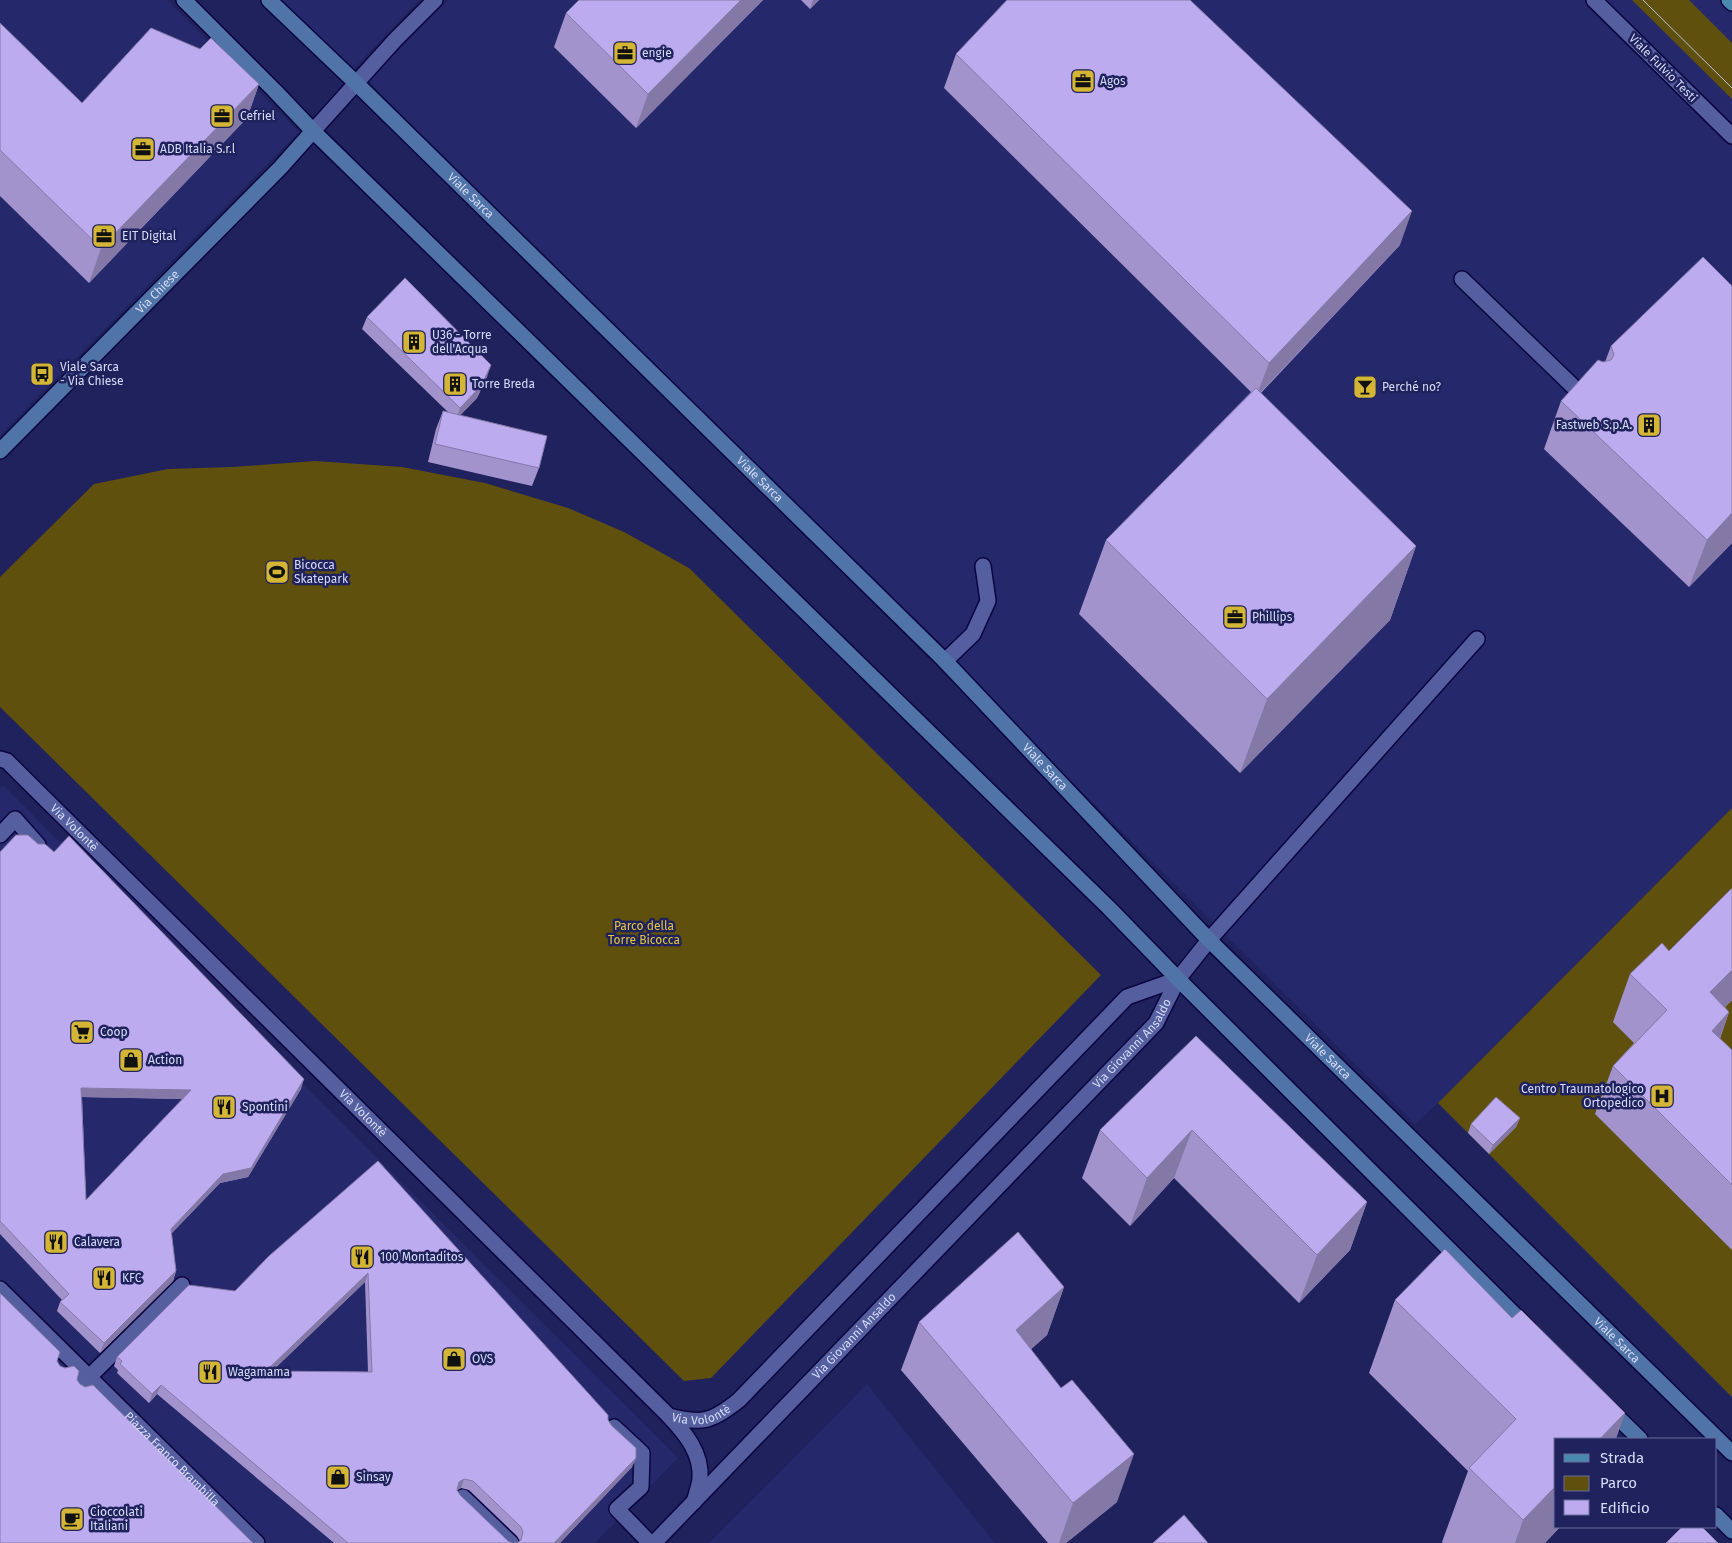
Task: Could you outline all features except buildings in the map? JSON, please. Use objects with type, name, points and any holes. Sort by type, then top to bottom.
[{"type":"main road","points":[[1729,0],[1732,3]]},
{"type":"street","points":[[184,0],[312,131],[1102,901],[1542,1341]]},
{"type":"street","name":"Viale Sarca","points":[[269,0],[946,661],[1209,940],[1717,1438]]},
{"type":"street","points":[[312,131],[395,40],[435,0]]},
{"type":"street","name":"Viale Fulvio Testi","points":[[1594,0],[1732,136]]},
{"type":"street","name":"Via Chiese","points":[[0,451],[280,168],[312,131]]},
{"type":"street","points":[[1462,279],[1587,401]]},
{"type":"street","points":[[946,661],[972,634],[988,601],[983,566]]},
{"type":"street","points":[[1178,979],[1209,940],[1478,639]]},
{"type":"street","name":"Via Volontè","points":[[0,759],[7,761],[669,1416],[694,1421],[704,1420],[716,1417],[739,1400]]},
{"type":"street","points":[[0,835],[14,819],[38,845]]},
{"type":"street","name":"Via Giovanni Ansaldo","points":[[739,1400],[1127,997],[1178,979]]},
{"type":"street","name":"Via Giovanni Ansaldo","points":[[654,1543],[694,1504],[1156,1023],[1178,979]]},
{"type":"street","points":[[79,1387],[182,1285]]},
{"type":"street","name":"Piazza Franco Brambilla","points":[[0,1289],[79,1387],[257,1543]]},
{"type":"street","points":[[1598,1397],[1639,1438]]},
{"type":"street","points":[[669,1416],[688,1438],[698,1458],[700,1480],[694,1504]]},
{"type":"street","points":[[614,1427],[642,1453],[641,1486],[617,1509],[650,1543]]},
{"type":"street","name":"Viale Sarca","points":[[1717,1438],[1732,1453]]},
{"type":"street","points":[[463,1498],[511,1543]]},
{"type":"street","points":[[1717,1516],[1732,1531]]},
{"type":"shaded area","points":[[0,0],[167,0],[299,132],[0,435]]},
{"type":"shaded area","points":[[271,0],[419,0],[347,76]]},
{"type":"shaded area","points":[[448,0],[1719,0],[1732,13],[1732,808],[1415,1124],[368,81]]},
{"type":"shaded area","points":[[3,785],[678,1458],[595,1543],[0,1543],[0,789]]},
{"type":"shaded area","points":[[867,1384],[995,1543],[709,1543]]},
{"type":"green space","points":[[1632,0],[1689,0],[1732,43],[1732,99]]},
{"type":"green space","name":"Parco della Torre Bicocca","points":[[315,461],[402,467],[485,483],[568,508],[624,532],[689,568],[1101,975],[711,1378],[684,1381],[0,707],[0,577],[94,484],[168,469]]},
{"type":"green space","points":[[1732,808],[1732,1397],[1438,1103]]},
{"type":"tram line","points":[[1643,0],[1732,88]]},
{"type":"place","name":"engie","points":[[625,53]]},
{"type":"place","name":"Agos","points":[[1083,81]]},
{"type":"place","name":"Cefriel","points":[[222,116]]},
{"type":"place","name":"ADB Italia S.r.l","points":[[143,149]]},
{"type":"place","name":"EIT Digital","points":[[104,236]]},
{"type":"place","name":"U36 - Torre dell'Acqua","points":[[414,342]]},
{"type":"place","name":"Viale Sarca - Via Chiese","points":[[42,374]]},
{"type":"place","name":"Torre Breda","points":[[455,384]]},
{"type":"place","name":"Perché no?","points":[[1365,387]]},
{"type":"place","name":"Fastweb S.p.A.","points":[[1649,425]]},
{"type":"place","name":"Bicocca Skatepark","points":[[277,572]]},
{"type":"place","name":"Phillips","points":[[1235,617]]},
{"type":"place","name":"Coop","points":[[82,1032]]},
{"type":"place","name":"Action","points":[[131,1060]]},
{"type":"place","name":"Centro Traumatologico Ortopedico","points":[[1662,1096]]},
{"type":"place","name":"Spontini","points":[[224,1107]]},
{"type":"place","name":"Calavera","points":[[56,1242]]},
{"type":"place","name":"100 Montaditos","points":[[362,1257]]},
{"type":"place","name":"KFC","points":[[104,1278]]},
{"type":"place","name":"OVS","points":[[454,1359]]},
{"type":"place","name":"Wagamama","points":[[210,1372]]},
{"type":"place","name":"Sinsay","points":[[338,1477]]},
{"type":"place","name":"Cioccolati Italiani","points":[[72,1519]]}]
